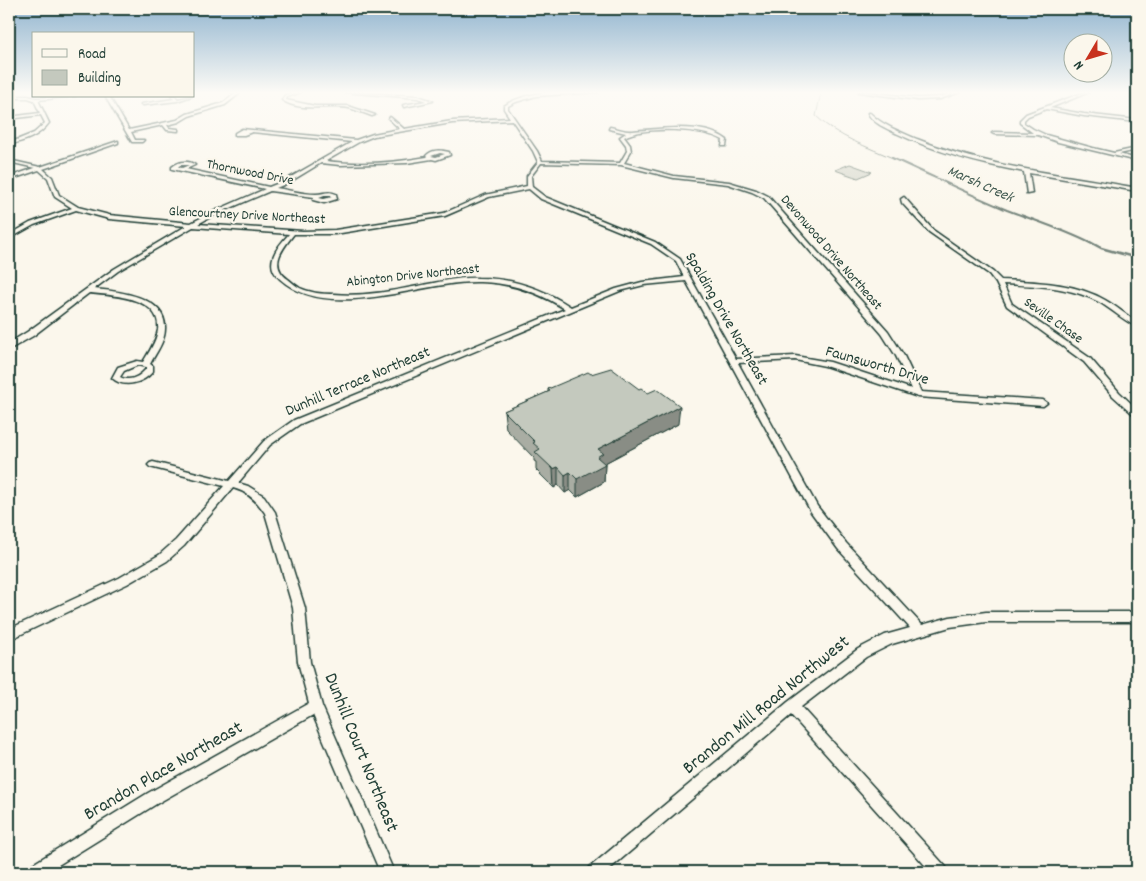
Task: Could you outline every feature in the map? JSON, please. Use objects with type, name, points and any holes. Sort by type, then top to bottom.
[{"type":"street","points":[[9,144],[36,133]]},
{"type":"street","points":[[130,133],[134,141],[142,142]]},
{"type":"street","points":[[274,133],[356,141]]},
{"type":"street","points":[[9,346],[30,334],[132,260],[191,225],[270,190],[356,141],[373,135],[388,133]]},
{"type":"street","points":[[522,133],[540,162],[529,176],[530,187]]},
{"type":"street","points":[[621,164],[629,150],[622,136],[626,133]]},
{"type":"street","points":[[710,133],[722,137],[725,140],[724,145]]},
{"type":"street","points":[[901,133],[939,151],[976,162],[1093,180],[1137,190]]},
{"type":"street","points":[[999,133],[1040,134],[1137,160]]},
{"type":"street","points":[[9,179],[116,142]]},
{"type":"street","points":[[1115,153],[1137,149]]},
{"type":"street","points":[[321,162],[340,164],[407,162],[430,158]]},
{"type":"street","points":[[9,161],[39,168]]},
{"type":"street","name":"Devonwood Drive Northeast","points":[[540,162],[621,164],[674,177],[742,186],[766,197],[885,333],[900,356],[918,394]]},
{"type":"street","name":"Glencourtney Drive Northeast","points":[[39,168],[50,177],[58,196],[76,208],[109,217],[293,232],[335,232],[444,214],[487,196],[530,187]]},
{"type":"street","name":"Thornwood Drive","points":[[179,170],[270,190],[318,196]]},
{"type":"street","points":[[1026,170],[1029,193]]},
{"type":"street","name":"Spalding Drive Northeast","points":[[530,187],[539,196],[553,203],[663,248],[678,260],[814,509],[842,546],[919,629]]},
{"type":"street","name":"Seville Chase","points":[[904,199],[904,202],[931,231],[980,264],[999,282],[1009,304],[1087,360],[1137,413]]},
{"type":"street","points":[[9,237],[32,224],[76,208]]},
{"type":"street","name":"Abington Drive Northeast","points":[[293,232],[279,249],[274,265],[276,272],[282,280],[304,291],[329,296],[360,297],[464,280],[497,281],[535,289],[570,310]]},
{"type":"street","name":"Dunhill Terrace Northeast","points":[[9,635],[123,582],[163,558],[180,543],[267,443],[297,422],[633,286],[689,279]]},
{"type":"street","points":[[999,282],[1053,286],[1078,291],[1101,301],[1137,325]]},
{"type":"street","points":[[90,291],[131,295],[144,300],[154,308],[161,318],[162,331],[161,338],[146,364]]},
{"type":"street","name":"Faunsworth Drive","points":[[734,361],[795,358],[827,364],[918,394],[1042,403]]},
{"type":"street","name":"Dunhill Court Northeast","points":[[153,465],[232,483],[255,494],[264,502],[270,512],[299,608],[304,662],[316,706],[387,872]]},
{"type":"street","name":"Brandon Mill Road Northwest","points":[[595,872],[792,706],[862,653],[890,639],[919,629],[986,617],[1137,618]]},
{"type":"street","name":"Brandon Place Northeast","points":[[33,872],[153,798],[316,706]]},
{"type":"street","points":[[792,706],[941,872]]},
{"type":"shaded area","points":[[850,164],[872,172],[858,178],[835,170]]},
{"type":"building","points":[[611,368],[639,389],[641,388],[648,393],[657,389],[680,406],[598,449],[603,453],[597,457],[605,464],[577,479],[570,472],[565,475],[558,467],[553,469],[535,452],[540,449],[533,443],[535,442],[504,411],[588,372],[591,374]]},
{"type":"waterway","name":"Marsh Creek","points":[[838,133],[895,159]]},
{"type":"waterway","name":"Marsh Creek","points":[[892,158],[992,204],[1092,244]]},
{"type":"waterway","name":"Marsh Creek","points":[[1090,242],[1101,248],[1137,258]]}]
